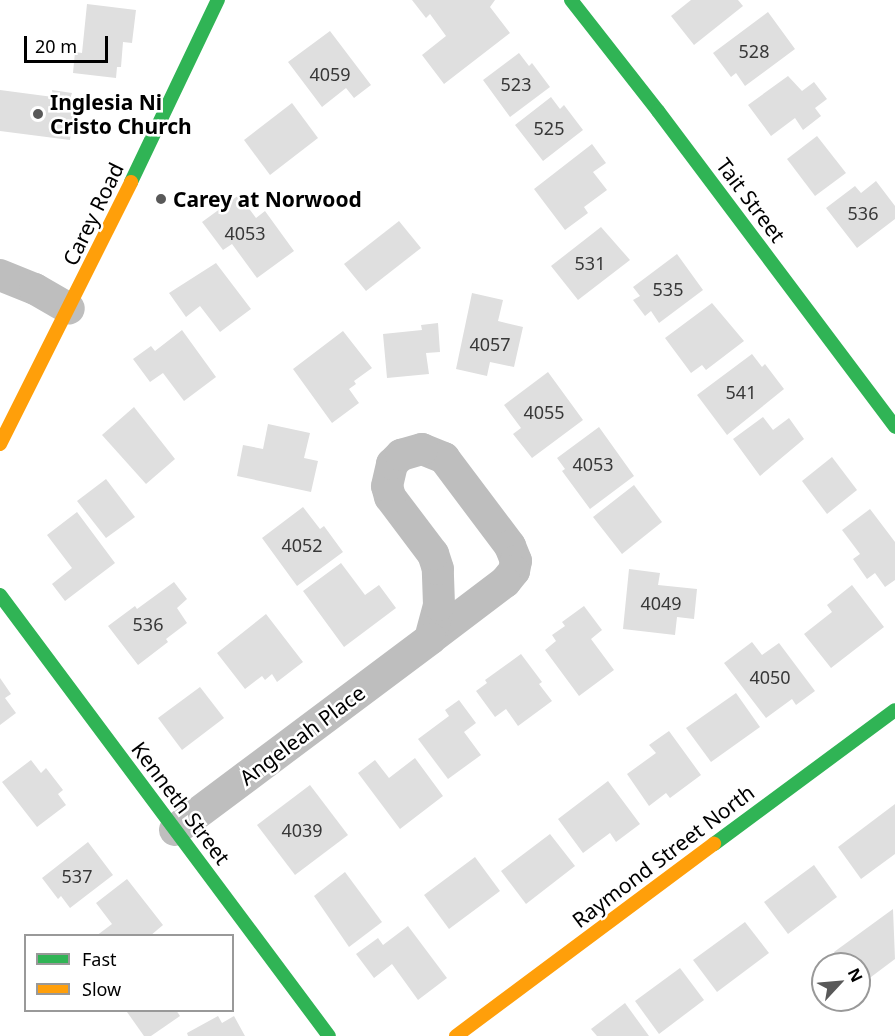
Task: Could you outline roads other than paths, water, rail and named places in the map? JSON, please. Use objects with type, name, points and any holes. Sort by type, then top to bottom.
[{"type":"street","name":"Carey Road","points":[[0,444],[171,102],[218,0]]},
{"type":"street","name":"Tait Street","points":[[571,0],[658,111],[895,427]]},
{"type":"street","points":[[0,275],[35,289],[69,309]]},
{"type":"street","name":"Angeleah Place","points":[[175,830],[430,639],[505,582],[513,571],[516,561],[510,546],[444,458],[422,449],[401,455],[392,464],[387,486],[390,497],[433,554],[438,568],[439,606],[430,639]]},
{"type":"street","name":"Kenneth Street","points":[[0,595],[329,1036]]},
{"type":"street","name":"Raymond Street North","points":[[456,1036],[895,710]]},
{"type":"place","name":"Inglesia Ni Cristo Church","points":[[38,114]]},
{"type":"place","name":"Carey at Norwood","points":[[161,199]]}]
